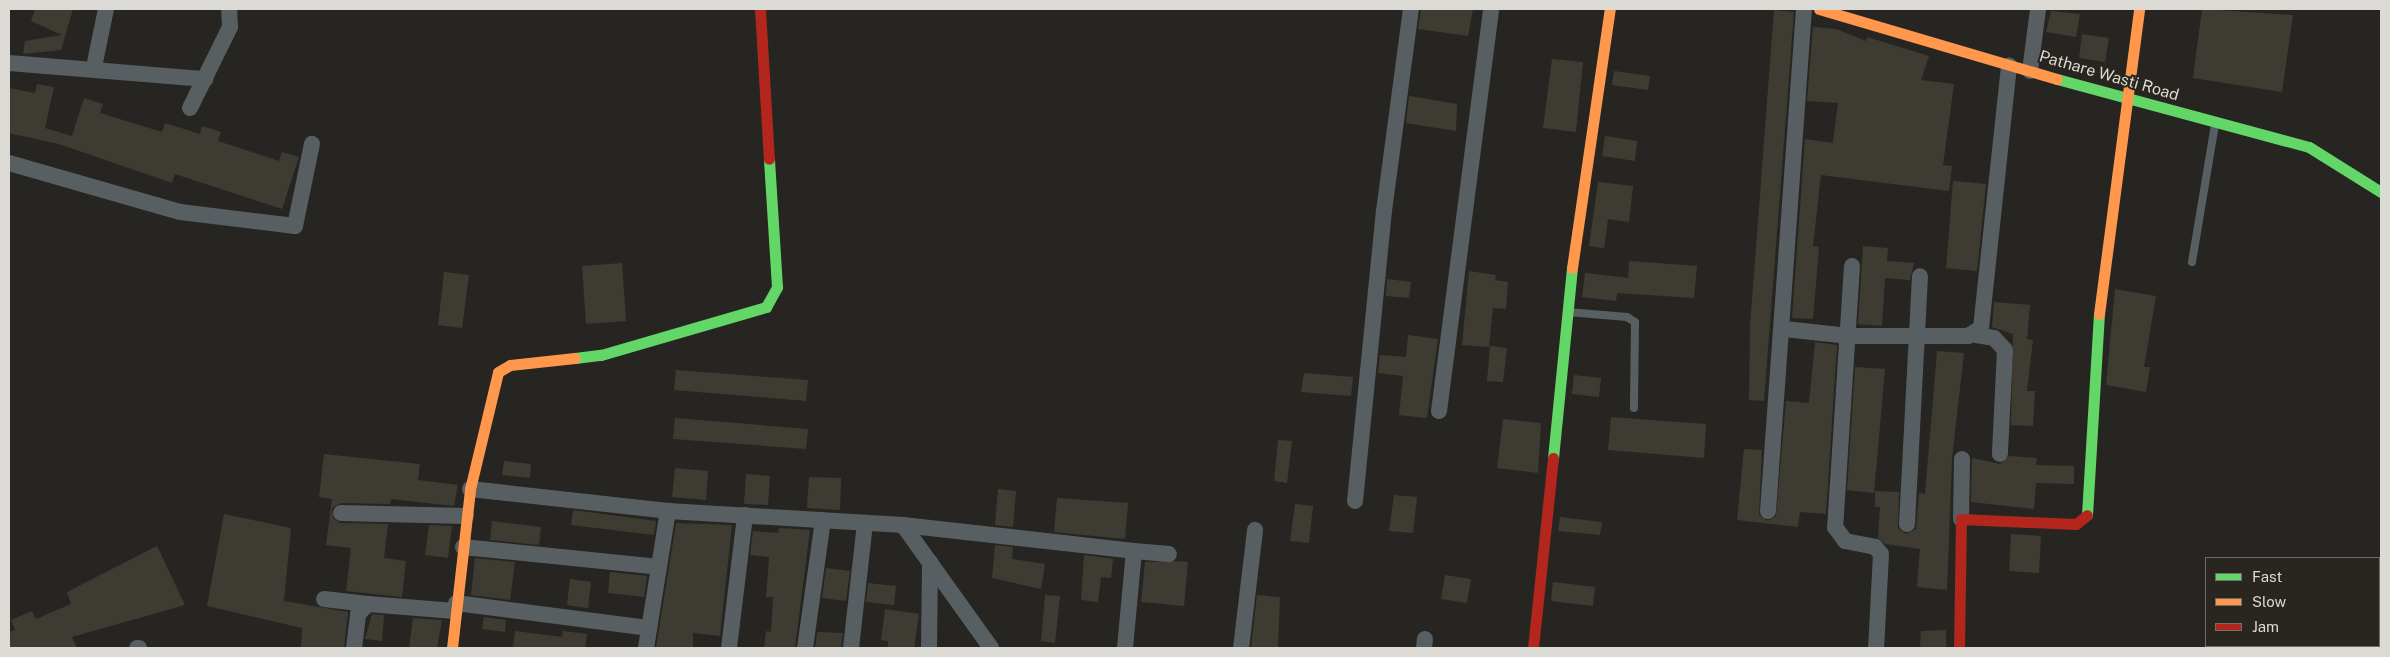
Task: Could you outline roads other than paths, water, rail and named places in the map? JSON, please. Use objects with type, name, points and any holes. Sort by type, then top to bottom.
[{"type":"street","points":[[94,67],[106,9]]},
{"type":"street","points":[[190,108],[230,28],[229,9]]},
{"type":"street","points":[[452,648],[470,489],[498,372],[510,365],[601,355],[766,307],[773,299],[777,287],[760,9]]},
{"type":"street","points":[[1354,501],[1384,211],[1411,9]]},
{"type":"street","points":[[1439,411],[1491,9]]},
{"type":"street","points":[[1533,648],[1568,312],[1610,9]]},
{"type":"street","points":[[1768,511],[1784,329],[1804,9]]},
{"type":"street","name":"Pathare Wasti Road","points":[[1819,9],[2129,100],[2310,147],[2381,192]]},
{"type":"street","points":[[2030,71],[2038,9]]},
{"type":"street","points":[[1961,519],[2076,524],[2087,517],[2094,351],[2129,100],[2139,9]]},
{"type":"street","points":[[9,63],[94,67],[205,79]]},
{"type":"street","points":[[1976,335],[1983,320],[2009,65]]},
{"type":"street","points":[[9,163],[180,212],[295,226],[312,144]]},
{"type":"street","points":[[1852,266],[1850,336],[1835,527],[1846,541],[1875,548],[1881,554],[1876,648]]},
{"type":"street","points":[[1908,524],[1920,276]]},
{"type":"street","points":[[1784,329],[1850,336],[1918,334],[1976,335],[1994,338],[2005,350],[2000,454]]},
{"type":"street","points":[[1959,648],[1962,459]]},
{"type":"street","points":[[470,489],[668,512],[903,525],[1169,554]]},
{"type":"street","points":[[646,648],[668,512]]},
{"type":"street","points":[[341,513],[466,516]]},
{"type":"street","points":[[729,648],[745,515]]},
{"type":"street","points":[[805,648],[823,520]]},
{"type":"street","points":[[851,648],[864,523]]},
{"type":"street","points":[[903,525],[991,648]]},
{"type":"street","points":[[1241,648],[1255,530]]},
{"type":"street","points":[[463,547],[659,567]]},
{"type":"street","points":[[1125,648],[1134,551]]},
{"type":"street","points":[[929,648],[930,562]]},
{"type":"street","points":[[324,599],[368,604],[456,607],[649,628]]},
{"type":"street","points":[[354,648],[358,614],[368,604]]},
{"type":"lane","points":[[2192,262],[2215,122]]},
{"type":"lane","points":[[1568,312],[1627,317],[1635,322],[1634,408]]}]
